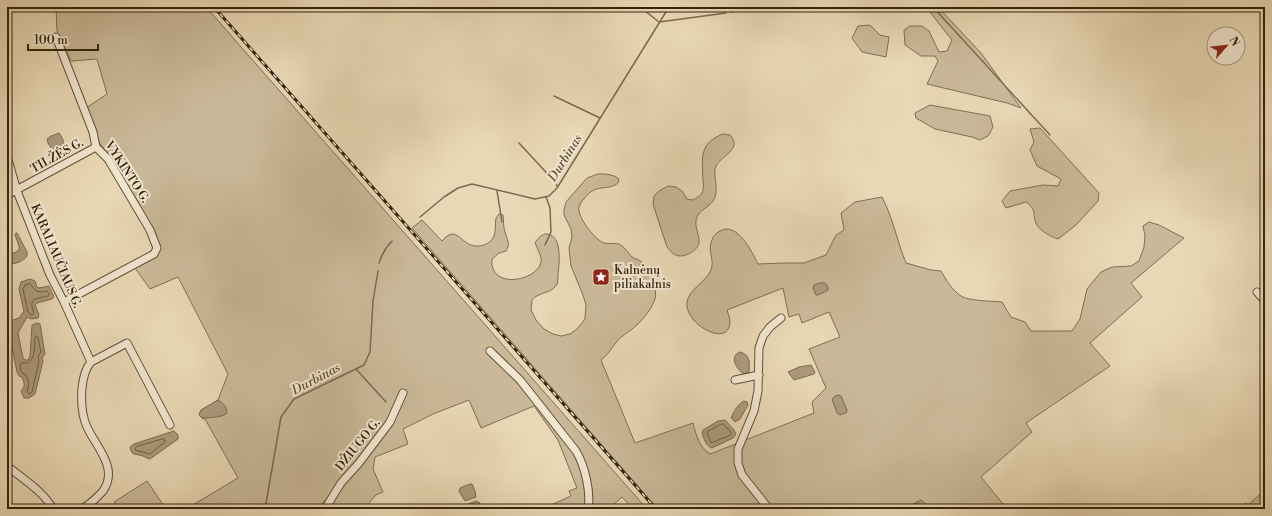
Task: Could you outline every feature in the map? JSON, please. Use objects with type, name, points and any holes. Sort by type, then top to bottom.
[{"type":"street","name":"VYKINTO G.","points":[[56,37],[93,132],[96,147],[108,159],[150,230],[158,248],[154,254],[64,302]]},
{"type":"street","name":"TILŽĖS G.","points":[[7,195],[96,147]]},
{"type":"street","name":"KARALIAUČIAUS G.","points":[[7,156],[17,190],[50,275],[64,302],[90,362]]},
{"type":"street","points":[[1257,292],[1265,301]]},
{"type":"street","points":[[769,509],[742,475],[738,463],[738,449],[754,411],[758,391],[759,348],[763,336],[770,327],[781,318]]},
{"type":"street","points":[[82,509],[100,495],[108,480],[109,474],[109,469],[106,462],[87,427],[82,413],[84,374],[90,362],[127,343],[170,425]]},
{"type":"street","points":[[490,351],[520,380],[581,459],[589,495],[588,509]]},
{"type":"street","points":[[735,380],[759,375]]},
{"type":"street","name":"DŽIUGO G.","points":[[325,509],[341,483],[359,463],[390,422],[403,392]]},
{"type":"street","points":[[7,466],[41,493],[53,509]]},
{"type":"shaded area","points":[[56,7],[206,7],[647,509],[633,509],[622,497],[609,509],[552,509],[551,505],[571,496],[569,491],[577,488],[558,440],[534,406],[481,428],[469,400],[433,414],[403,429],[408,444],[375,457],[373,469],[383,492],[376,495],[364,509],[329,509],[325,500],[319,509],[186,509],[238,478],[205,419],[199,415],[201,410],[218,400],[228,374],[178,277],[150,289],[135,268],[159,252],[140,209],[110,156],[100,144],[86,108],[107,94],[97,59],[71,61],[57,31]]},
{"type":"shaded area","points":[[926,7],[938,7],[981,53],[1021,108],[1007,103],[927,84],[938,61],[935,56],[921,56],[905,45],[904,30],[910,26],[922,26],[929,31],[939,52],[947,51],[952,40]]},
{"type":"shaded area","points":[[870,25],[880,35],[889,37],[886,57],[862,52],[852,38],[858,26]]},
{"type":"shaded area","points":[[930,105],[990,116],[993,127],[988,136],[980,140],[935,129],[916,118],[915,113]]},
{"type":"shaded area","points":[[1040,128],[1099,193],[1098,201],[1076,225],[1058,239],[1046,234],[1039,227],[1035,222],[1034,211],[1026,202],[1006,208],[1002,201],[1010,191],[1043,185],[1058,186],[1061,179],[1037,166],[1030,150],[1034,142],[1030,129]]},
{"type":"shaded area","points":[[723,134],[730,135],[734,145],[729,153],[717,164],[715,169],[715,197],[711,203],[697,216],[696,223],[699,244],[697,248],[687,255],[679,256],[672,253],[667,247],[653,204],[654,196],[668,186],[676,187],[682,191],[687,199],[693,200],[699,196],[703,188],[702,165],[704,152],[710,142]]},
{"type":"shaded area","points":[[598,174],[614,176],[619,179],[618,183],[614,186],[597,189],[588,194],[579,207],[581,216],[587,228],[596,238],[604,243],[619,244],[625,248],[632,257],[643,263],[653,280],[656,295],[651,308],[645,316],[619,339],[601,360],[635,443],[693,423],[703,448],[710,454],[814,413],[812,402],[826,388],[809,349],[840,337],[829,312],[802,323],[799,314],[789,317],[783,288],[727,310],[730,322],[728,330],[722,333],[715,333],[699,325],[692,318],[688,310],[688,297],[711,270],[712,262],[710,248],[712,239],[720,231],[726,229],[732,230],[738,234],[752,252],[758,264],[804,263],[826,255],[836,235],[844,230],[841,213],[855,202],[882,197],[906,263],[931,270],[941,271],[952,288],[964,298],[1002,302],[1011,317],[1025,322],[1031,331],[1072,331],[1080,319],[1087,289],[1101,272],[1112,267],[1131,266],[1139,261],[1144,247],[1145,236],[1143,226],[1149,222],[1159,225],[1184,238],[1131,283],[1142,297],[1090,343],[1110,366],[1026,423],[1032,432],[981,477],[1007,509],[928,509],[927,505],[918,501],[906,509],[658,509],[412,228],[422,220],[442,241],[447,236],[454,234],[470,245],[482,246],[492,239],[495,234],[496,218],[499,214],[503,215],[508,246],[506,251],[499,253],[492,259],[493,270],[499,276],[507,279],[526,277],[535,272],[540,265],[541,258],[535,243],[543,235],[547,234],[552,236],[556,240],[559,251],[557,283],[552,290],[537,296],[532,300],[531,310],[536,320],[544,329],[561,336],[570,334],[577,329],[585,319],[586,305],[571,266],[569,248],[572,237],[571,229],[564,215],[564,210],[566,202],[587,178]]},
{"type":"shaded area","points":[[147,481],[166,509],[118,509],[114,502]]},
{"type":"shaded area","points":[[1265,490],[1265,509],[1239,509],[1246,503],[1248,505]]},
{"type":"water","points":[[59,133],[64,144],[64,150],[62,156],[56,156],[47,139]]},
{"type":"water","points":[[16,233],[27,252],[27,256],[21,261],[7,265],[7,256],[19,250],[15,235]]},
{"type":"water","points":[[30,279],[35,281],[37,287],[39,288],[49,286],[54,297],[35,305],[39,315],[38,318],[31,319],[27,317],[18,333],[23,358],[28,360],[30,356],[32,325],[37,323],[40,324],[45,354],[42,358],[43,361],[35,394],[29,398],[24,398],[21,391],[24,388],[24,383],[22,377],[19,376],[17,372],[9,332],[10,324],[13,320],[19,318],[24,311],[19,289],[21,282]]},
{"type":"water","points":[[825,283],[828,290],[816,295],[813,288],[814,285]]},
{"type":"water","points":[[740,352],[748,357],[749,362],[749,372],[744,374],[736,366],[734,359]]},
{"type":"water","points":[[811,365],[815,372],[814,374],[794,380],[788,372],[799,367]]},
{"type":"water","points":[[839,395],[841,396],[847,410],[846,413],[840,415],[837,413],[832,399]]},
{"type":"water","points":[[218,400],[224,404],[227,410],[226,414],[210,418],[203,418],[199,415],[201,410]]},
{"type":"water","points":[[744,401],[747,402],[748,405],[740,419],[735,422],[731,418],[736,408]]},
{"type":"water","points":[[725,420],[736,434],[733,438],[712,448],[710,447],[704,440],[702,433],[703,430],[718,421]]},
{"type":"water","points":[[174,431],[178,435],[178,439],[150,459],[132,452],[130,447],[134,444]]},
{"type":"water","points":[[472,484],[476,497],[465,501],[459,491],[460,488]]},
{"type":"water","points":[[921,500],[927,505],[928,509],[906,509]]},
{"type":"water","points":[[476,501],[480,503],[481,509],[468,509],[468,504]]},
{"type":"waterway","points":[[640,7],[659,22],[726,13]]},
{"type":"waterway","name":"Durbinas","points":[[420,217],[444,197],[458,188],[472,184],[535,199],[549,196],[557,188],[669,7]]},
{"type":"waterway","points":[[732,12],[740,7]]},
{"type":"waterway","points":[[933,7],[1050,135]]},
{"type":"waterway","points":[[554,96],[600,118]]},
{"type":"waterway","points":[[519,143],[557,186]]},
{"type":"waterway","points":[[497,191],[502,222]]},
{"type":"waterway","points":[[545,245],[551,232],[550,208],[546,197]]},
{"type":"waterway","name":"Durbinas","points":[[379,263],[384,251],[392,241]]},
{"type":"waterway","name":"Durbinas","points":[[265,509],[281,417],[294,399],[364,365],[370,352],[373,301],[378,271]]},
{"type":"waterway","points":[[356,369],[386,402]]},
{"type":"railway","points":[[214,7],[656,509]]},
{"type":"place","name":"Kalnėnų piliakalnis","points":[[601,277]]}]
